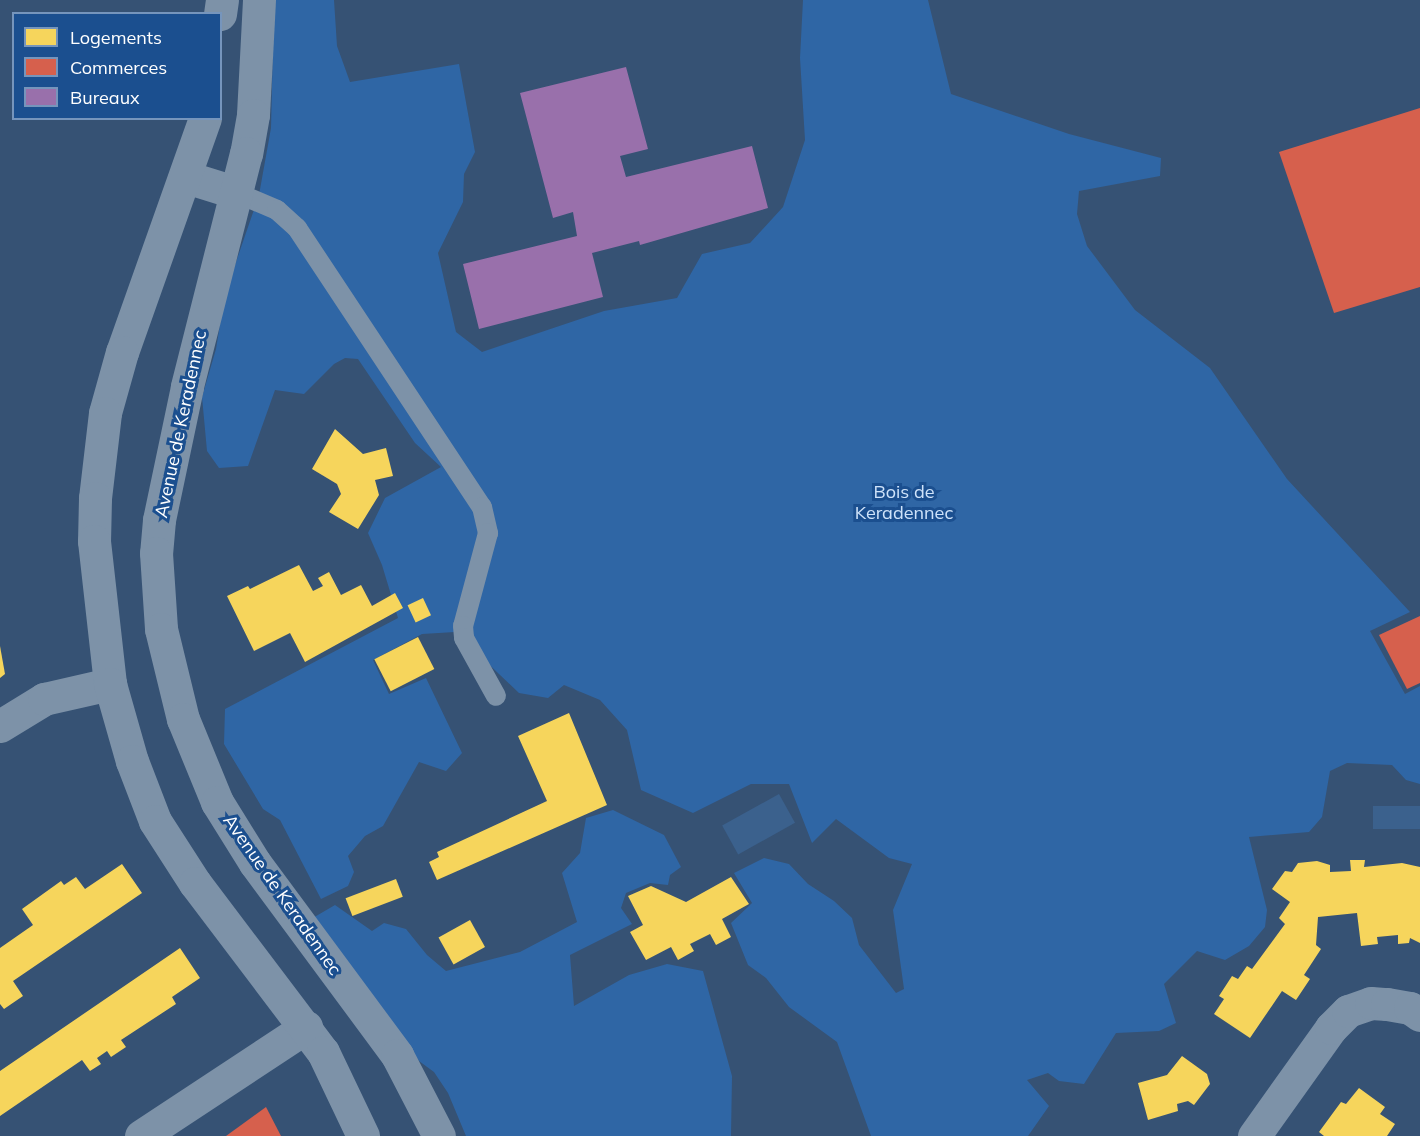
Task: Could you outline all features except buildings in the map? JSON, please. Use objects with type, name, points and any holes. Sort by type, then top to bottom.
[{"type":"street","name":"Avenue de Keradennec","points":[[259,0],[253,115],[237,193],[184,398],[159,520],[157,598],[166,659],[194,749],[232,827],[397,1055],[439,1136]]},
{"type":"street","points":[[204,120],[122,352],[105,413],[95,498],[94,540],[110,684],[132,761],[166,841],[306,1027],[338,1078],[363,1136]]},
{"type":"street","points":[[186,177],[237,193]]},
{"type":"street","points":[[0,726],[44,699],[110,684]]},
{"type":"street","points":[[1254,1136],[1331,1028],[1348,1011],[1379,1003],[1410,1008],[1420,1016]]},
{"type":"street","points":[[141,1136],[306,1027]]},
{"type":"lane","points":[[237,193],[278,210],[297,228],[482,507],[488,534],[463,626],[464,638],[496,696]]},
{"type":"green space","name":"Bois de Keradennec","points":[[274,0],[334,0],[337,46],[350,82],[459,64],[475,152],[464,174],[463,202],[438,253],[456,332],[482,352],[604,311],[677,298],[702,254],[750,243],[783,207],[805,140],[800,58],[803,0],[928,0],[951,94],[1069,134],[1161,158],[1160,176],[1079,191],[1077,214],[1087,246],[1135,310],[1210,368],[1287,479],[1410,612],[1370,631],[1405,694],[1420,686],[1420,784],[1406,780],[1392,765],[1347,763],[1330,771],[1322,817],[1309,832],[1249,837],[1267,910],[1265,927],[1249,946],[1225,960],[1197,951],[1164,984],[1176,1023],[1159,1031],[1116,1033],[1084,1084],[1059,1081],[1048,1073],[1027,1080],[1049,1106],[1028,1136],[871,1136],[837,1042],[789,1007],[766,978],[748,965],[731,923],[752,903],[734,873],[764,858],[789,864],[808,884],[834,901],[852,918],[859,945],[896,993],[904,989],[893,910],[912,864],[889,858],[836,819],[812,843],[789,784],[751,784],[693,813],[641,790],[627,730],[600,700],[564,685],[548,698],[519,693],[455,632],[422,634],[373,660],[389,694],[426,678],[462,753],[446,771],[419,762],[383,826],[365,836],[348,856],[354,872],[348,886],[321,899],[280,820],[263,809],[224,744],[225,709],[398,618],[382,565],[368,533],[385,498],[441,467],[415,443],[358,359],[345,358],[334,364],[304,394],[275,390],[248,466],[219,468],[207,451],[202,397],[216,349],[225,294],[259,195],[271,128]]},
{"type":"green space","points":[[613,810],[664,835],[681,867],[670,875],[668,885],[650,883],[626,893],[621,908],[632,924],[570,955],[574,1006],[629,975],[667,964],[703,971],[732,1076],[731,1136],[466,1136],[448,1093],[434,1072],[419,1061],[311,919],[335,905],[372,931],[384,923],[406,929],[427,955],[446,971],[520,952],[577,922],[562,873],[580,853],[586,818]]},
{"type":"shaded area","points":[[779,794],[795,823],[738,854],[722,826]]},
{"type":"shaded area","points":[[1373,806],[1420,806],[1420,829],[1373,829]]}]
